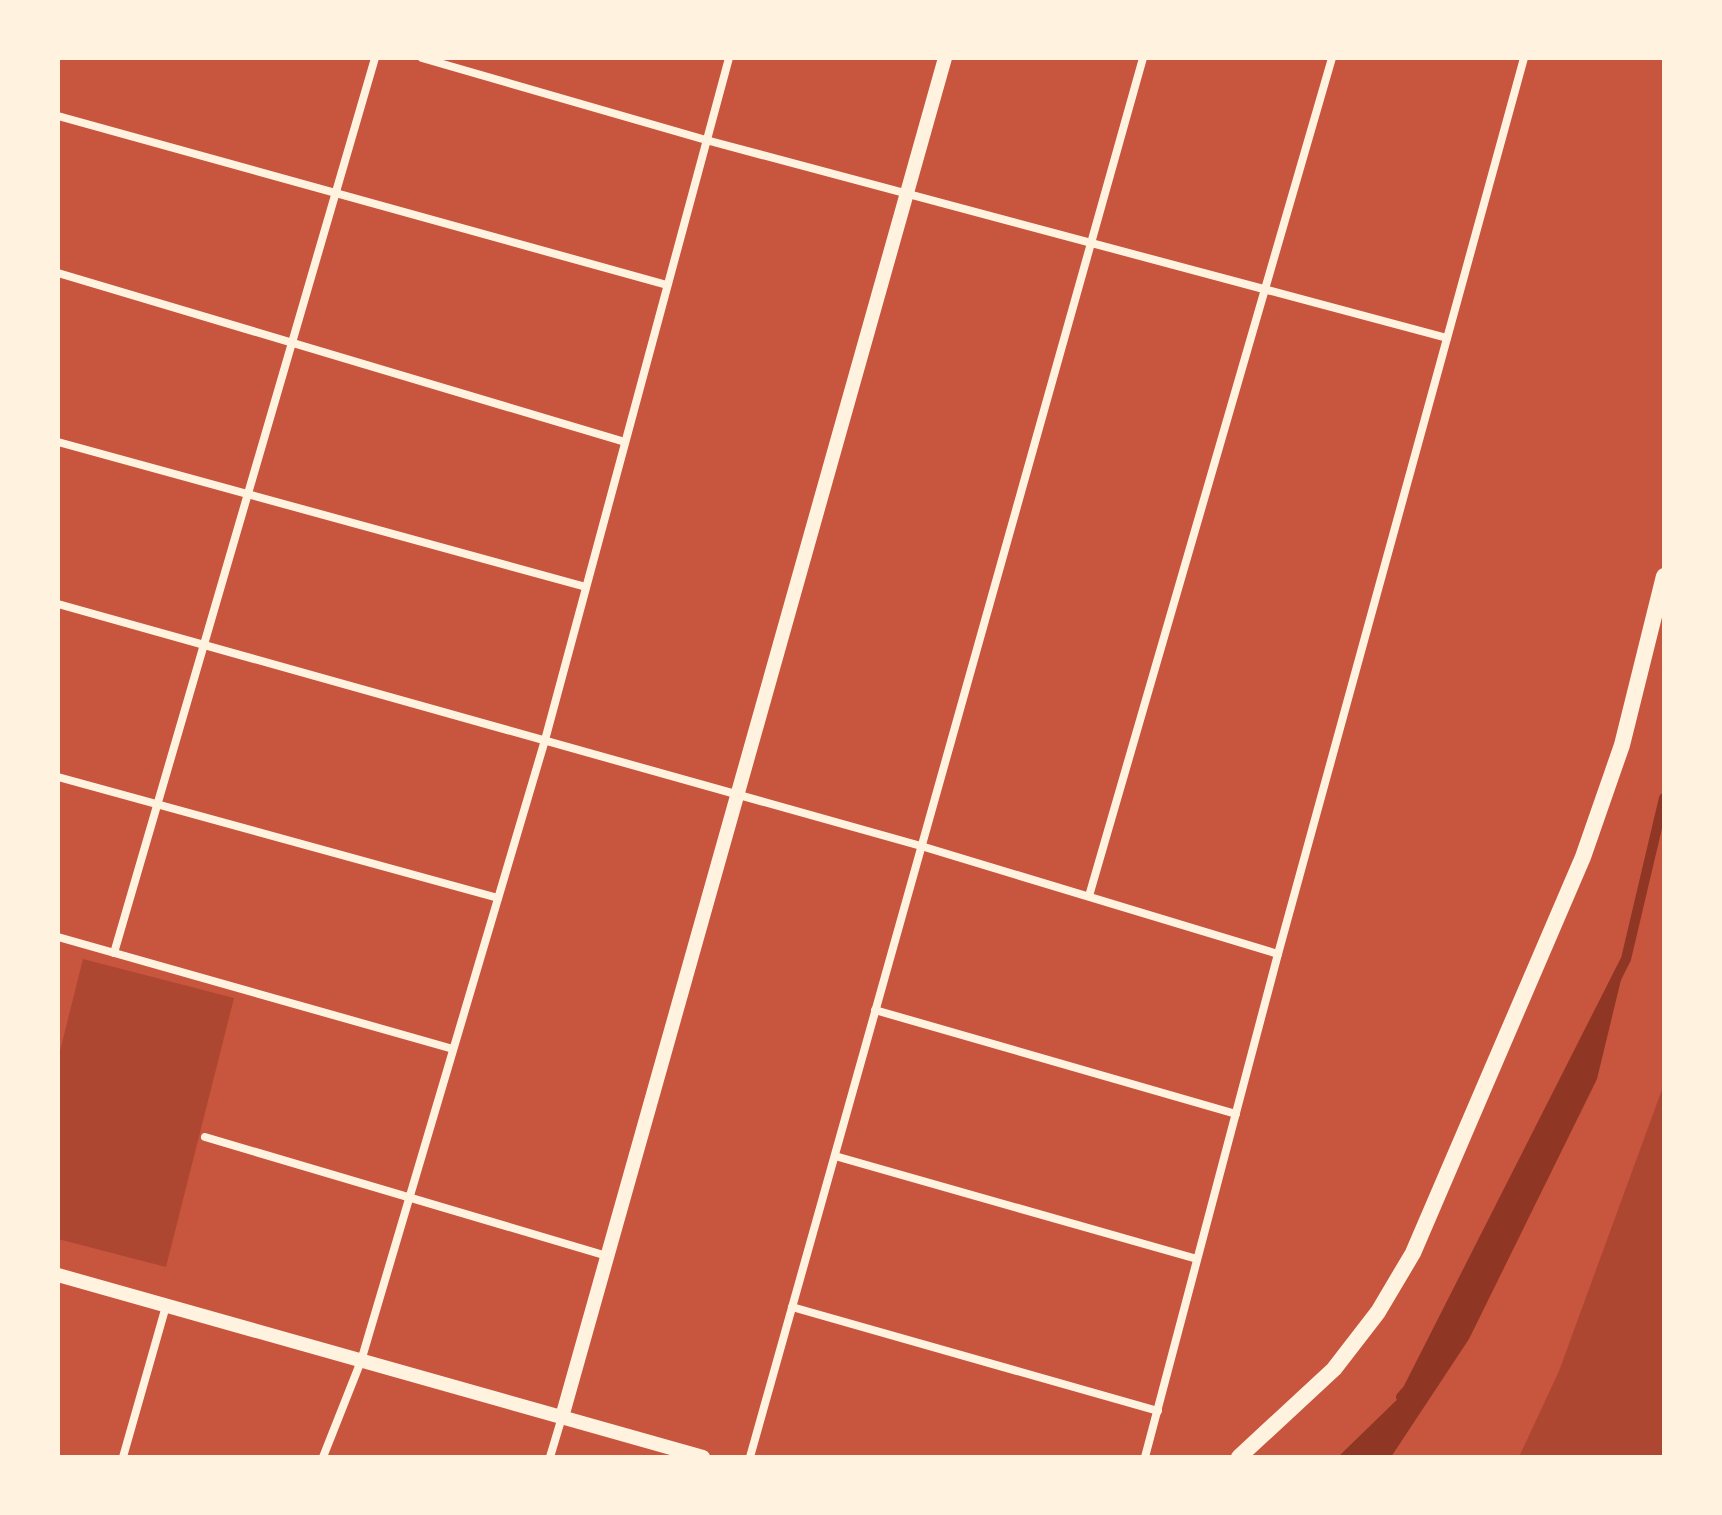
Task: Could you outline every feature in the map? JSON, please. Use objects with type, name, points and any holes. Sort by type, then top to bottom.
[{"type":"main road","points":[[1239,1457],[1334,1369],[1378,1312],[1413,1253],[1583,857],[1622,745],[1664,576]]},
{"type":"street","points":[[114,953],[375,58]]},
{"type":"street","points":[[422,58],[706,140],[1447,338]]},
{"type":"street","points":[[323,1457],[361,1361],[545,740],[729,58]]},
{"type":"street","points":[[550,1457],[945,58]]},
{"type":"street","points":[[750,1457],[1143,58]]},
{"type":"street","points":[[1089,896],[1332,58]]},
{"type":"street","points":[[1145,1457],[1278,954],[1524,58]]},
{"type":"street","points":[[58,116],[667,285]]},
{"type":"street","points":[[58,273],[625,442]]},
{"type":"street","points":[[58,442],[586,587]]},
{"type":"street","points":[[58,604],[921,846],[1278,954]]},
{"type":"street","points":[[58,777],[498,898]]},
{"type":"street","points":[[58,937],[453,1049]]},
{"type":"street","points":[[875,1010],[1236,1114]]},
{"type":"street","points":[[205,1137],[607,1256]]},
{"type":"street","points":[[835,1156],[1197,1259]]},
{"type":"street","points":[[58,1275],[703,1457]]},
{"type":"street","points":[[123,1457],[166,1306]]},
{"type":"street","points":[[792,1307],[1158,1411]]},
{"type":"shaded area","points":[[83,959],[234,998],[166,1267],[58,1239],[58,1059]]},
{"type":"shaded area","points":[[1626,959],[1597,1079],[1469,1339],[1391,1457],[1338,1457],[1408,1389]]},
{"type":"shaded area","points":[[1664,1084],[1664,1457],[1519,1457],[1559,1371]]},
{"type":"waterway","points":[[1401,1397],[1408,1389],[1626,959],[1664,798]]}]
